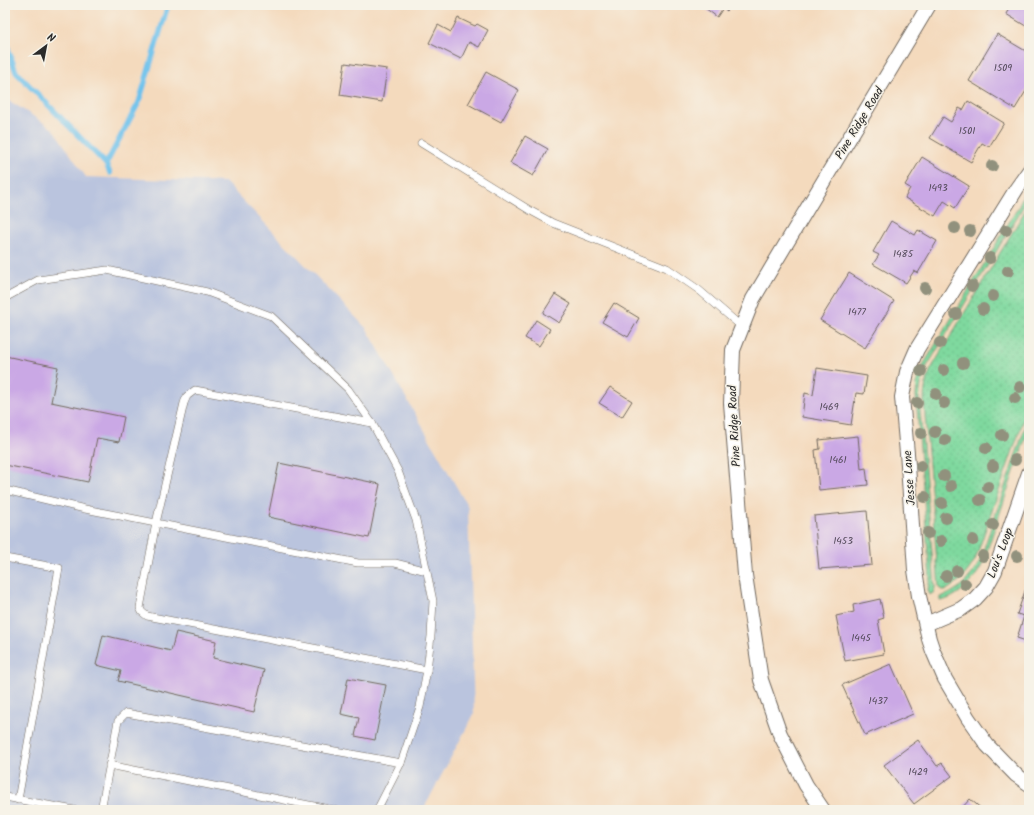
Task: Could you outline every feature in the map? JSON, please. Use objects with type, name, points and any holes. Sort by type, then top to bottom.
[{"type":"street","name":"Pine Ridge Road","points":[[823,810],[806,785],[780,734],[761,680],[745,575],[731,403],[733,350],[753,299],[929,5]]},
{"type":"street","name":"Jesse Lane","points":[[1029,171],[917,349],[907,372],[902,396],[915,570],[919,596],[933,651],[945,679],[968,718],[987,745],[1016,775],[1029,784]]},
{"type":"street","name":"Lou's Loop","points":[[926,624],[961,609],[975,599],[986,587],[995,571],[1029,473]]},
{"type":"lane","points":[[421,143],[553,223],[666,268],[699,290],[742,327]]},
{"type":"lane","points":[[5,298],[38,280],[107,270],[207,292],[271,316],[348,390],[372,423],[398,471],[416,520],[433,600],[427,670],[420,707],[401,763],[377,810]]},
{"type":"lane","points":[[372,423],[195,390],[187,396],[184,403],[156,523],[140,608],[147,616],[427,670]]},
{"type":"lane","points":[[5,490],[85,509],[358,563],[395,563],[427,571]]},
{"type":"lane","points":[[5,558],[59,568],[18,800]]},
{"type":"lane","points":[[101,810],[118,721],[126,713],[401,763]]},
{"type":"lane","points":[[109,766],[334,810]]},
{"type":"lane","points":[[5,797],[74,810]]},
{"type":"shaded area","points":[[5,98],[53,129],[86,177],[225,182],[367,329],[468,507],[474,714],[423,810],[5,810]]},
{"type":"green space","points":[[1026,187],[1029,189],[1029,197],[926,368],[921,384],[919,398],[935,588],[933,593],[929,595],[928,589],[930,578],[916,396],[917,380],[925,362],[1019,206]]},
{"type":"green space","points":[[1029,204],[1029,404],[975,560],[962,578],[944,591],[939,588],[924,394],[931,369]]},
{"type":"green space","points":[[1029,416],[1029,428],[982,565],[975,577],[965,588],[959,593],[940,601],[940,597],[952,592],[963,584],[979,563]]},
{"type":"building","points":[[701,5],[731,5],[727,11],[723,8],[717,17]]},
{"type":"building","points":[[1011,5],[1029,5],[1029,28],[1006,14]]},
{"type":"building","points":[[458,18],[475,26],[477,24],[488,30],[479,47],[469,42],[461,59],[429,43],[438,25],[451,32]]},
{"type":"building","points":[[997,34],[1029,53],[1029,86],[1015,109],[969,81]]},
{"type":"building","points":[[345,63],[387,69],[382,102],[340,95]]},
{"type":"building","points":[[486,72],[519,90],[501,122],[468,104]]},
{"type":"building","points":[[968,101],[1004,123],[989,147],[982,143],[971,162],[930,138],[943,117],[951,122],[959,108],[963,110]]},
{"type":"building","points":[[525,136],[548,149],[533,176],[510,163]]},
{"type":"building","points":[[922,157],[969,186],[955,208],[944,201],[935,216],[905,198],[910,188],[905,185]]},
{"type":"building","points":[[891,221],[915,235],[918,230],[937,241],[918,273],[914,271],[906,283],[873,264],[879,255],[873,252]]},
{"type":"building","points":[[849,273],[894,301],[865,348],[820,320]]},
{"type":"building","points":[[555,294],[571,304],[559,323],[543,313]]},
{"type":"building","points":[[614,303],[639,318],[628,337],[602,322]]},
{"type":"building","points":[[536,320],[550,329],[539,346],[525,338]]},
{"type":"building","points":[[5,356],[58,367],[51,402],[124,417],[119,442],[97,438],[88,482],[5,465]]},
{"type":"building","points":[[817,368],[867,376],[864,394],[856,393],[851,425],[802,417],[805,393],[813,395]]},
{"type":"building","points":[[610,387],[632,401],[622,417],[599,403]]},
{"type":"building","points":[[858,436],[861,469],[866,468],[868,485],[819,490],[815,450],[820,449],[819,440]]},
{"type":"building","points":[[279,463],[380,484],[369,538],[268,517]]},
{"type":"building","points":[[867,511],[872,565],[819,569],[814,516]]},
{"type":"building","points":[[1026,588],[1029,589],[1029,642],[1017,638],[1024,616],[1017,614]]},
{"type":"building","points":[[880,599],[884,618],[878,620],[884,654],[845,661],[836,616],[854,612],[853,605]]},
{"type":"building","points":[[176,632],[216,641],[213,658],[264,670],[254,712],[118,681],[121,671],[96,665],[103,635],[171,651]]},
{"type":"building","points":[[891,664],[913,714],[865,735],[842,685]]},
{"type":"building","points":[[348,678],[386,685],[375,740],[355,736],[359,718],[341,714]]},
{"type":"building","points":[[918,740],[937,766],[942,763],[952,776],[914,804],[884,765]]},
{"type":"building","points":[[970,799],[983,810],[960,810]]},
{"type":"waterway","points":[[106,164],[139,102],[168,5]]},
{"type":"waterway","points":[[5,40],[16,72],[106,164],[110,173]]}]
